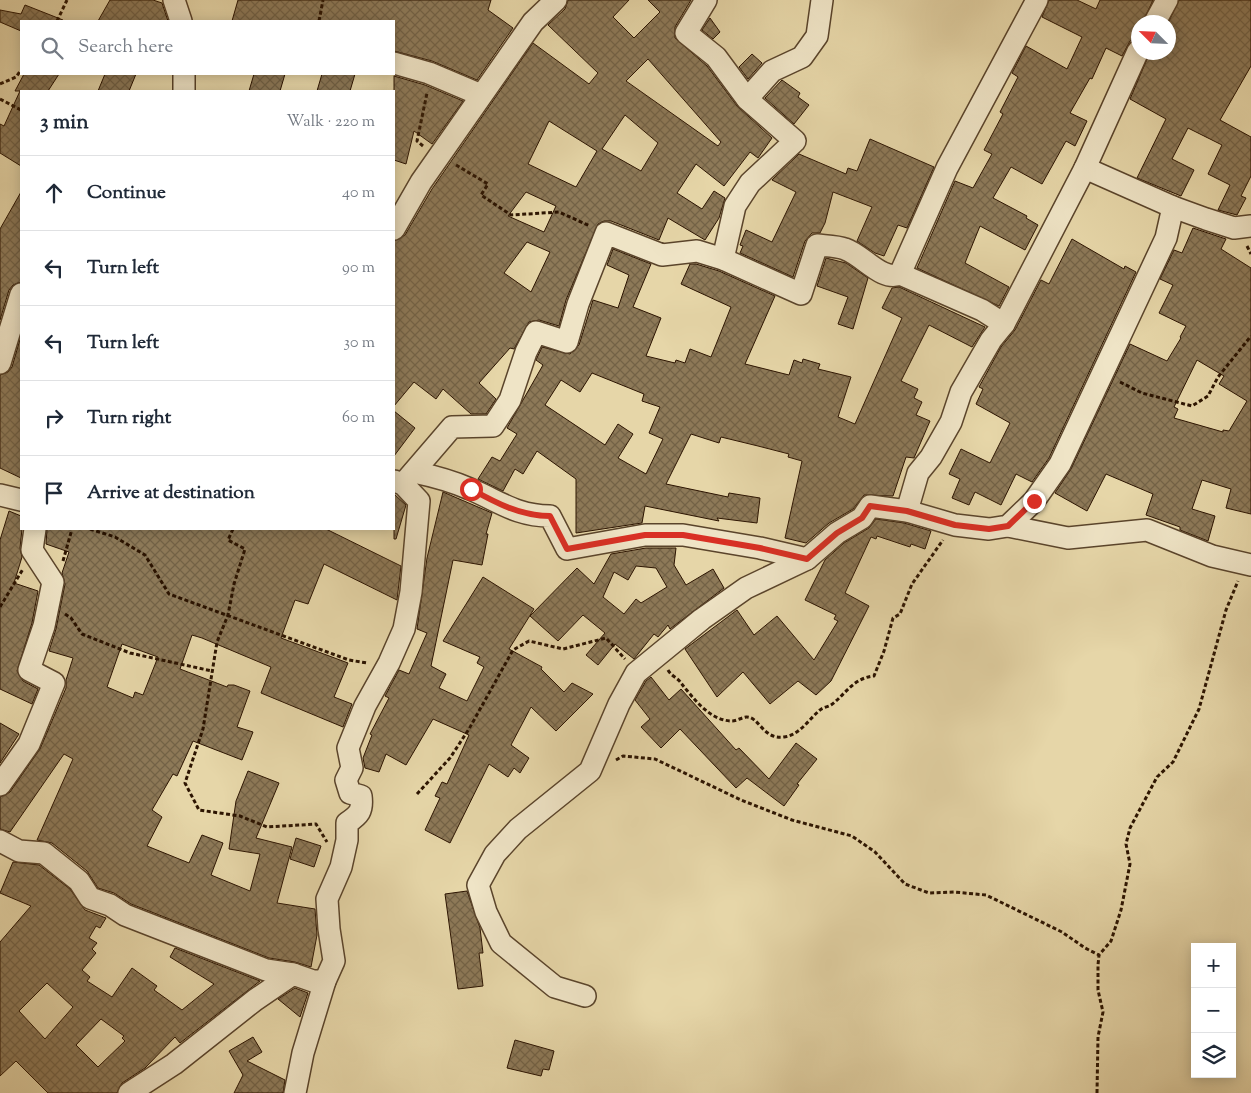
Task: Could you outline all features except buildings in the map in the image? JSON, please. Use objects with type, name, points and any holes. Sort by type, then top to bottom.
[{"type":"street","points":[[174,0],[181,20]]},
{"type":"street","points":[[395,227],[439,155],[481,95],[533,22],[556,0]]},
{"type":"street","points":[[706,0],[686,32],[716,57],[747,99],[795,141],[750,183],[735,206],[723,259]]},
{"type":"street","points":[[747,99],[772,71],[802,57],[817,36],[822,0]]},
{"type":"street","points":[[403,479],[452,427],[493,426],[510,400],[526,352],[536,332],[567,342],[578,304],[606,233],[662,255],[697,252],[723,259],[801,294],[817,245],[844,248],[863,258],[887,276],[894,277],[900,274],[947,168],[1037,0]]},
{"type":"street","points":[[1159,15],[1167,0]]},
{"type":"street","points":[[907,511],[918,473],[931,457],[952,422],[962,392],[991,340],[1004,324],[1085,168],[1134,60]]},
{"type":"street","points":[[395,63],[430,73],[481,95]]},
{"type":"street","points":[[184,75],[184,90]]},
{"type":"street","points":[[1085,168],[1173,207],[1234,228],[1251,226]]},
{"type":"street","points":[[1008,526],[1034,501],[1060,464],[1166,238],[1173,207]]},
{"type":"street","points":[[900,274],[982,310],[1004,324]]},
{"type":"street","points":[[0,363],[20,297]]},
{"type":"street","points":[[403,479],[442,478],[471,489],[501,505],[535,516],[550,516],[567,549],[645,535],[683,535],[760,548],[807,559]]},
{"type":"street","points":[[295,1093],[303,1053],[325,981],[334,961],[327,899],[341,867],[347,840],[347,823],[359,815],[362,807],[361,796],[350,793],[346,780],[352,768],[348,748],[365,706],[389,663],[404,630],[408,611],[419,501],[403,479]]},
{"type":"street","points":[[0,495],[20,500]]},
{"type":"street","points":[[586,996],[554,987],[501,943],[486,912],[478,885],[495,854],[518,829],[590,771],[619,704],[636,673],[702,619],[746,588],[807,559],[837,533],[862,518],[870,506],[907,511],[951,524],[989,529],[1008,526],[1068,538],[1147,530],[1212,556],[1248,565]]},
{"type":"street","points":[[0,785],[29,744],[54,683],[29,670],[49,605],[53,582],[32,550],[35,530]]},
{"type":"street","points":[[0,841],[19,851],[44,853],[79,880],[90,898],[110,905],[125,915],[266,970],[293,974],[313,981],[325,981]]},
{"type":"street","points":[[129,1093],[174,1064],[255,1000],[293,974]]},
{"type":"path","points":[[57,20],[67,0]]},
{"type":"path","points":[[319,20],[323,0]]},
{"type":"path","points":[[0,84],[16,77],[20,71]]},
{"type":"path","points":[[430,73],[424,114],[417,141],[430,152],[439,155],[488,184],[481,195],[511,216],[560,212],[606,233]]},
{"type":"path","points":[[0,99],[20,109]]},
{"type":"path","points":[[1102,372],[1142,392],[1192,406],[1208,396],[1218,377],[1251,336]]},
{"type":"path","points":[[660,654],[670,673],[696,702],[719,718],[732,722],[748,717],[755,720],[768,735],[783,737],[791,735],[812,720],[821,709],[831,705],[855,682],[874,676],[884,651],[893,618],[900,614],[912,584],[939,547],[951,524]]},
{"type":"path","points":[[53,582],[66,554],[72,530]]},
{"type":"path","points":[[93,530],[115,537],[145,555],[169,594],[216,613],[228,614],[349,660],[372,664],[389,663]]},
{"type":"path","points":[[233,530],[228,540],[245,549],[234,584],[228,614],[218,642],[204,729],[185,783],[199,810],[240,816],[267,827],[316,824],[341,867]]},
{"type":"path","points":[[0,607],[32,550]]},
{"type":"path","points":[[1097,1093],[1098,1037],[1103,1012],[1098,990],[1099,955],[1111,941],[1121,910],[1130,864],[1126,844],[1130,828],[1157,777],[1173,762],[1199,710],[1226,610],[1248,565]]},
{"type":"path","points":[[49,605],[71,618],[82,634],[130,653],[212,671]]},
{"type":"path","points":[[417,794],[450,758],[470,729],[513,650],[529,641],[564,649],[606,638],[636,673]]},
{"type":"path","points":[[590,771],[604,767],[623,756],[656,759],[685,775],[792,820],[852,836],[875,852],[905,884],[929,893],[954,892],[986,895],[1062,932],[1099,955]]},
{"type":"route","points":[[471,489],[501,505],[535,516],[550,516],[567,549],[609,543],[645,535],[683,535],[760,548],[807,559],[837,533],[862,518],[870,506],[907,511],[955,525],[989,529],[1008,526],[1034,501]]}]
